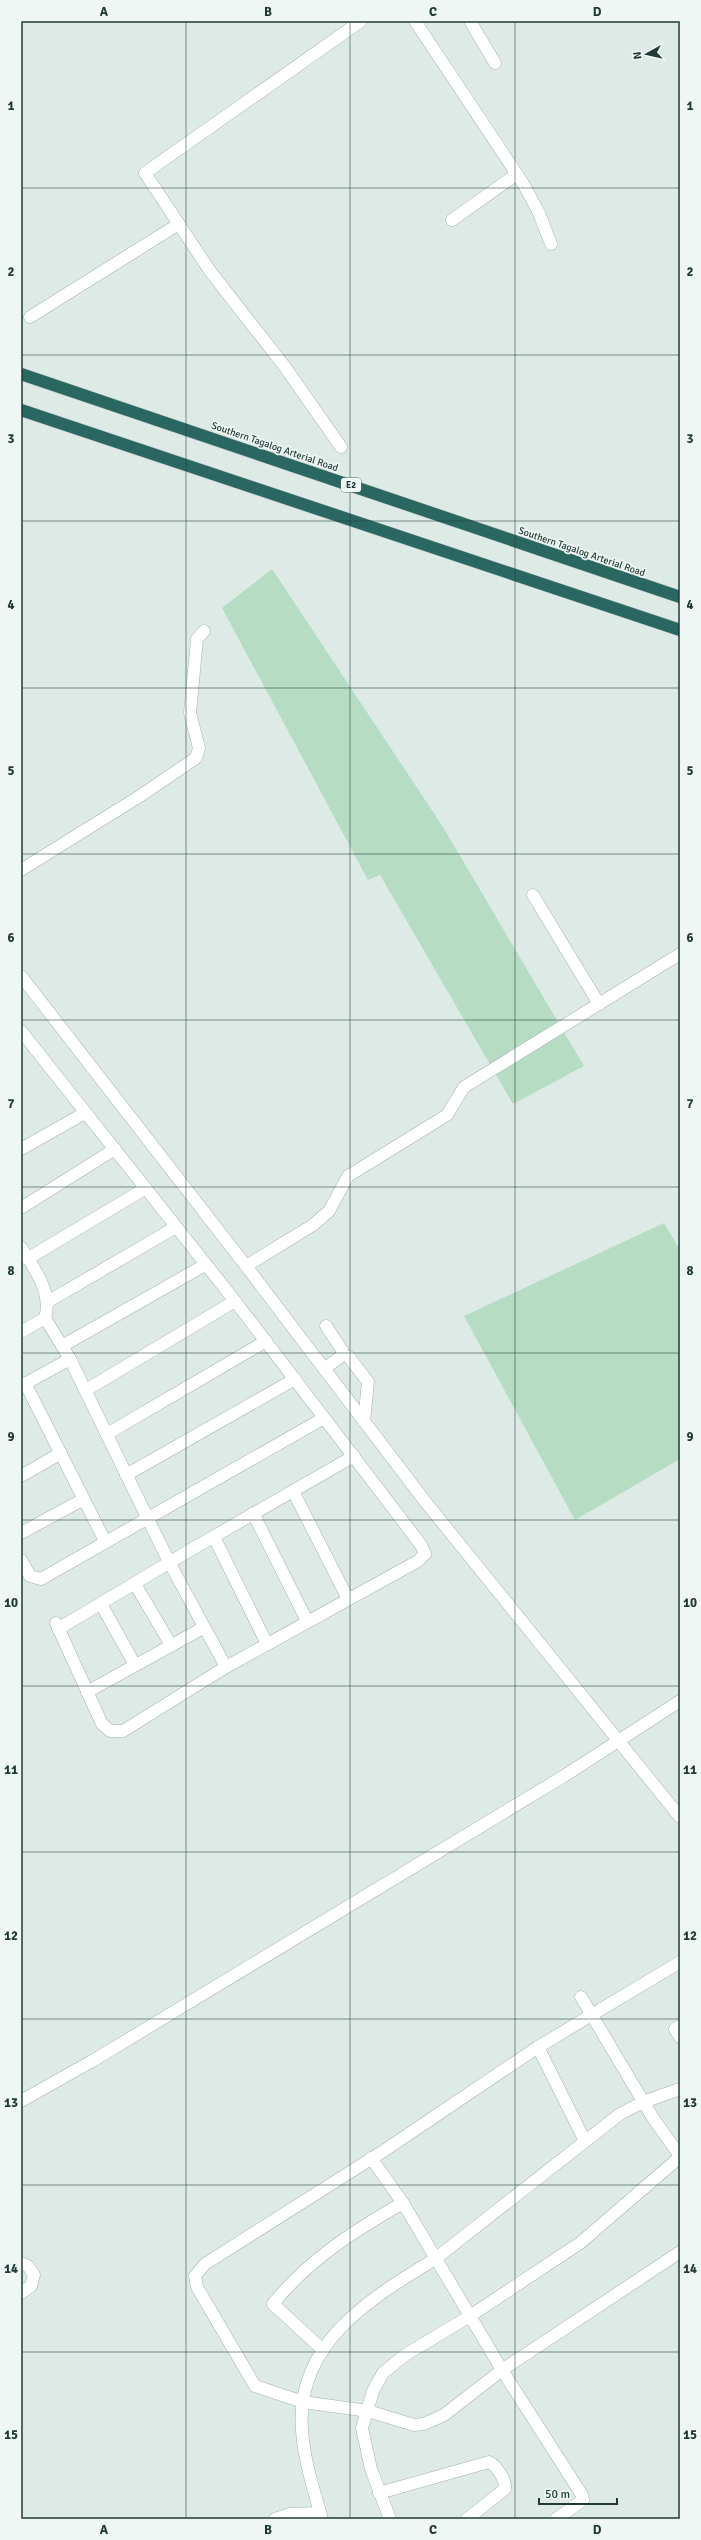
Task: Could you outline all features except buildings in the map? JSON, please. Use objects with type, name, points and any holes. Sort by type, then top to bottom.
[{"type":"highway","name":"Southern Tagalog Arterial Road","points":[[21,374],[680,596]]},
{"type":"highway","points":[[21,410],[680,630]]},
{"type":"street","points":[[341,447],[294,379],[223,290],[177,224],[146,173],[361,21]]},
{"type":"street","points":[[415,21],[517,174],[539,213],[551,244]]},
{"type":"street","points":[[470,21],[495,63]]},
{"type":"street","points":[[452,220],[517,174]]},
{"type":"street","points":[[30,317],[177,224]]},
{"type":"street","points":[[21,870],[140,796],[196,758],[199,748],[190,713],[197,639],[204,630]]},
{"type":"street","points":[[532,895],[599,1004]]},
{"type":"street","points":[[246,1266],[314,1225],[329,1211],[348,1176],[447,1115],[464,1087],[680,954]]},
{"type":"street","points":[[21,976],[246,1266],[424,1500],[680,1817]]},
{"type":"street","points":[[21,1031],[266,1341],[354,1456],[421,1545],[425,1554],[418,1561],[226,1666],[123,1731],[110,1731],[102,1724],[57,1626],[102,1604],[169,1562],[354,1456]]},
{"type":"street","points":[[22,1148],[85,1112]]},
{"type":"street","points":[[21,1208],[115,1149]]},
{"type":"street","points":[[28,1259],[146,1188]]},
{"type":"street","points":[[49,1301],[176,1227]]},
{"type":"street","points":[[21,1248],[43,1286],[49,1301],[45,1318],[70,1359],[126,1475],[149,1518],[169,1562],[203,1628],[226,1666]]},
{"type":"street","points":[[62,1346],[205,1264]]},
{"type":"street","points":[[86,1390],[235,1301]]},
{"type":"street","points":[[21,1332],[45,1318]]},
{"type":"street","points":[[324,1369],[343,1355],[342,1350],[326,1326]]},
{"type":"street","points":[[106,1434],[266,1341]]},
{"type":"street","points":[[349,1357],[368,1382],[364,1422]]},
{"type":"street","points":[[70,1359],[23,1385],[61,1453],[105,1541]]},
{"type":"street","points":[[126,1475],[295,1379]]},
{"type":"street","points":[[21,1560],[30,1576],[41,1579],[105,1541],[149,1518],[324,1418]]},
{"type":"street","points":[[21,1476],[61,1453]]},
{"type":"street","points":[[293,1491],[348,1599]]},
{"type":"street","points":[[21,1533],[84,1499]]},
{"type":"street","points":[[253,1513],[307,1621]]},
{"type":"street","points":[[214,1537],[267,1644]]},
{"type":"street","points":[[135,1584],[172,1645]]},
{"type":"street","points":[[102,1604],[135,1665]]},
{"type":"street","points":[[88,1692],[203,1628]]},
{"type":"street","points":[[21,2101],[94,2060],[620,1742],[680,1701]]},
{"type":"street","points":[[680,1962],[592,2013],[538,2047],[371,2158],[205,2264],[195,2276],[197,2287],[255,2386],[303,2402],[368,2411],[414,2425],[424,2424],[444,2415],[502,2370],[680,2252]]},
{"type":"street","points":[[390,2519],[380,2493],[362,2428],[373,2391],[383,2373],[405,2355],[470,2316],[580,2243],[680,2157],[643,2102],[592,2013],[581,1997]]},
{"type":"street","points":[[680,2026],[675,2029],[680,2037]]},
{"type":"street","points":[[538,2047],[585,2141]]},
{"type":"street","points":[[275,2519],[290,2514],[321,2516],[306,2458],[302,2429],[303,2402],[309,2377],[323,2350],[343,2322],[362,2307],[435,2259],[620,2114],[643,2102],[680,2089]]},
{"type":"street","points":[[371,2158],[403,2203],[502,2370],[584,2500],[556,2519]]},
{"type":"street","points":[[323,2350],[273,2304],[306,2270],[337,2245],[403,2203]]},
{"type":"street","points":[[21,2263],[28,2266],[34,2275],[31,2286],[21,2293]]},
{"type":"street","points":[[380,2493],[489,2462],[494,2464],[506,2484],[506,2489],[467,2519]]},
{"type":"green space","points":[[272,569],[443,827],[584,1066],[513,1104],[380,875],[368,880],[222,608]]},
{"type":"green space","points":[[664,1223],[680,1250],[680,1459],[575,1520],[464,1316]]}]
